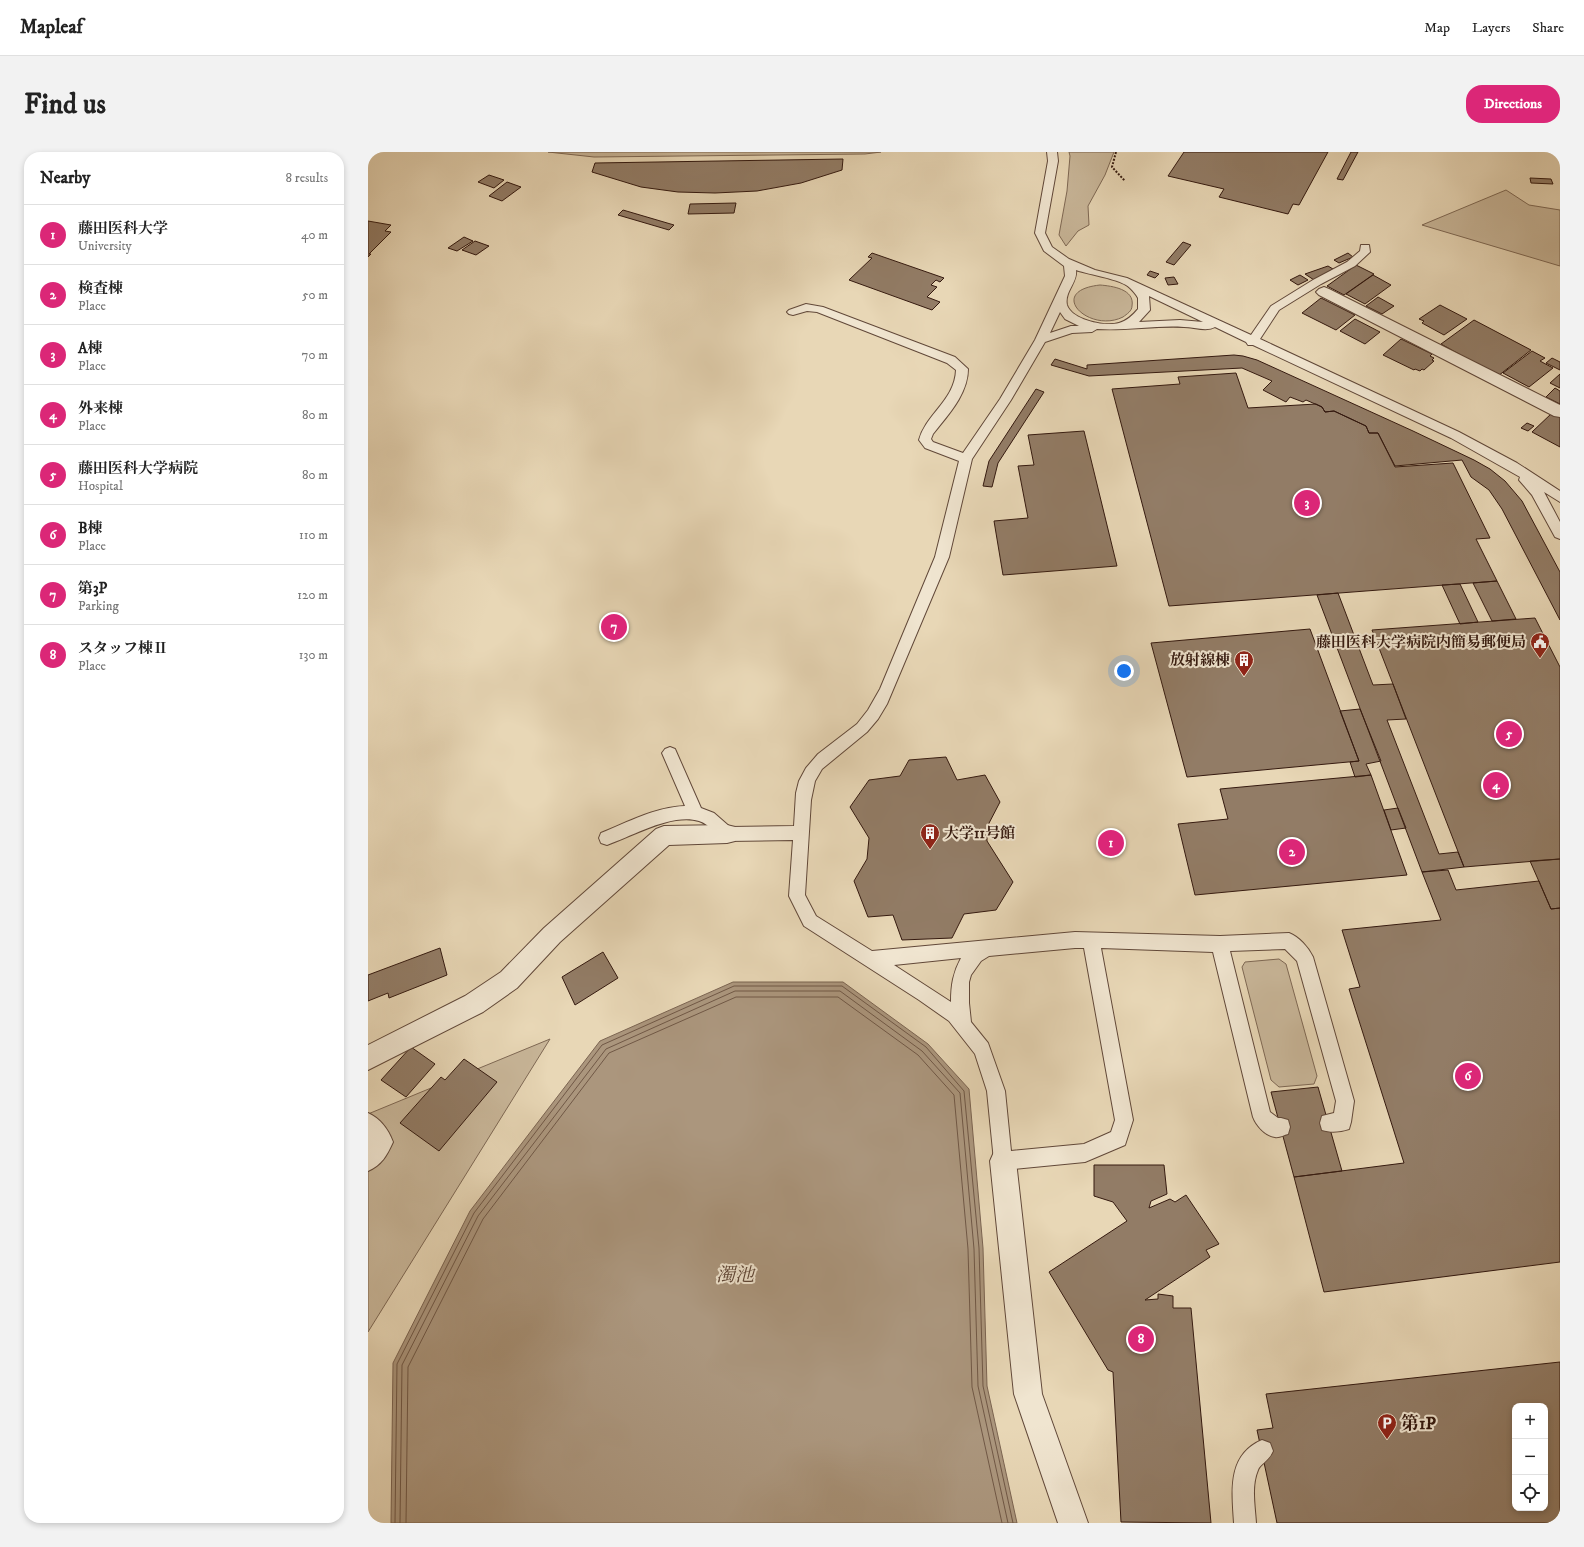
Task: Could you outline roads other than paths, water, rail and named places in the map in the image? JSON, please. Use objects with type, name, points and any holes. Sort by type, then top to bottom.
[{"type":"street","points":[[1324,292],[1560,412]]},
{"type":"street","points":[[368,1058],[474,1004],[509,980],[552,935],[664,836],[727,834]]},
{"type":"street","points":[[368,1126],[380,1142],[368,1158]]},
{"type":"street","points":[[1003,1161],[1028,1394],[1073,1523]]},
{"type":"lane","points":[[1052,152],[1053,161],[1040,233],[1043,242],[1049,250],[1068,264],[1072,272],[1069,282],[1042,340],[1005,400],[966,458],[942,557],[888,689],[877,709],[862,727],[820,760],[813,769],[807,781],[803,797],[797,896],[810,921],[925,994],[955,1015],[964,1026],[982,1050],[996,1091],[1003,1161],[1085,1153],[1118,1138],[1124,1120],[1091,941]]},
{"type":"lane","points":[[1252,342],[1275,308],[1317,282],[1351,264],[1364,252],[1365,248]]},
{"type":"lane","points":[[1063,260],[1081,269],[1123,280],[1252,342],[1455,435],[1506,463],[1560,497]]},
{"type":"lane","points":[[1109,277],[1082,279],[1072,284],[1063,295],[1063,308],[1069,316],[1094,326],[1113,327],[1128,324],[1141,315],[1144,310],[1145,303],[1144,297],[1140,291],[1123,280]]},
{"type":"lane","points":[[793,312],[806,308],[819,309],[951,360],[958,365],[962,369],[961,382],[954,396],[927,433],[925,440],[929,446],[966,458]]},
{"type":"lane","points":[[1042,340],[1071,330],[1113,327],[1180,323],[1224,328]]},
{"type":"lane","points":[[1506,463],[1537,492],[1560,534]]},
{"type":"lane","points":[[670,753],[696,814]]},
{"type":"lane","points":[[607,838],[657,819],[685,812],[705,816],[727,834],[802,833]]},
{"type":"lane","points":[[869,959],[1075,940],[1220,944],[1289,941],[1304,957],[1345,1101],[1342,1122],[1329,1123]]},
{"type":"lane","points":[[1220,944],[1262,1117],[1275,1128],[1281,1127]]},
{"type":"lane","points":[[964,1026],[959,993],[963,969],[974,955],[986,948]]},
{"type":"lane","points":[[1245,1523],[1243,1489],[1248,1463],[1262,1450]]},
{"type":"water","name":"濁池","points":[[733,982],[843,982],[928,1044],[969,1089],[983,1248],[987,1386],[1017,1523],[391,1523],[393,1363],[470,1211],[600,1041]]},
{"type":"place","name":"A棟","points":[[1307,503]]},
{"type":"place","name":"第3P","points":[[614,627]]},
{"type":"place","name":"藤田医科大学病院内簡易郵便局","points":[[1540,659]]},
{"type":"place","name":"放射線棟","points":[[1244,677]]},
{"type":"place","name":"藤田医科大学病院","points":[[1509,734]]},
{"type":"place","name":"外来棟","points":[[1496,785]]},
{"type":"place","name":"藤田医科大学","points":[[1111,843]]},
{"type":"place","name":"大学11号館","points":[[930,850]]},
{"type":"place","name":"検査棟","points":[[1292,852]]},
{"type":"place","name":"B棟","points":[[1468,1076]]},
{"type":"place","name":"スタッフ棟Ⅱ","points":[[1141,1339]]},
{"type":"place","name":"第1P","points":[[1387,1440]]}]
